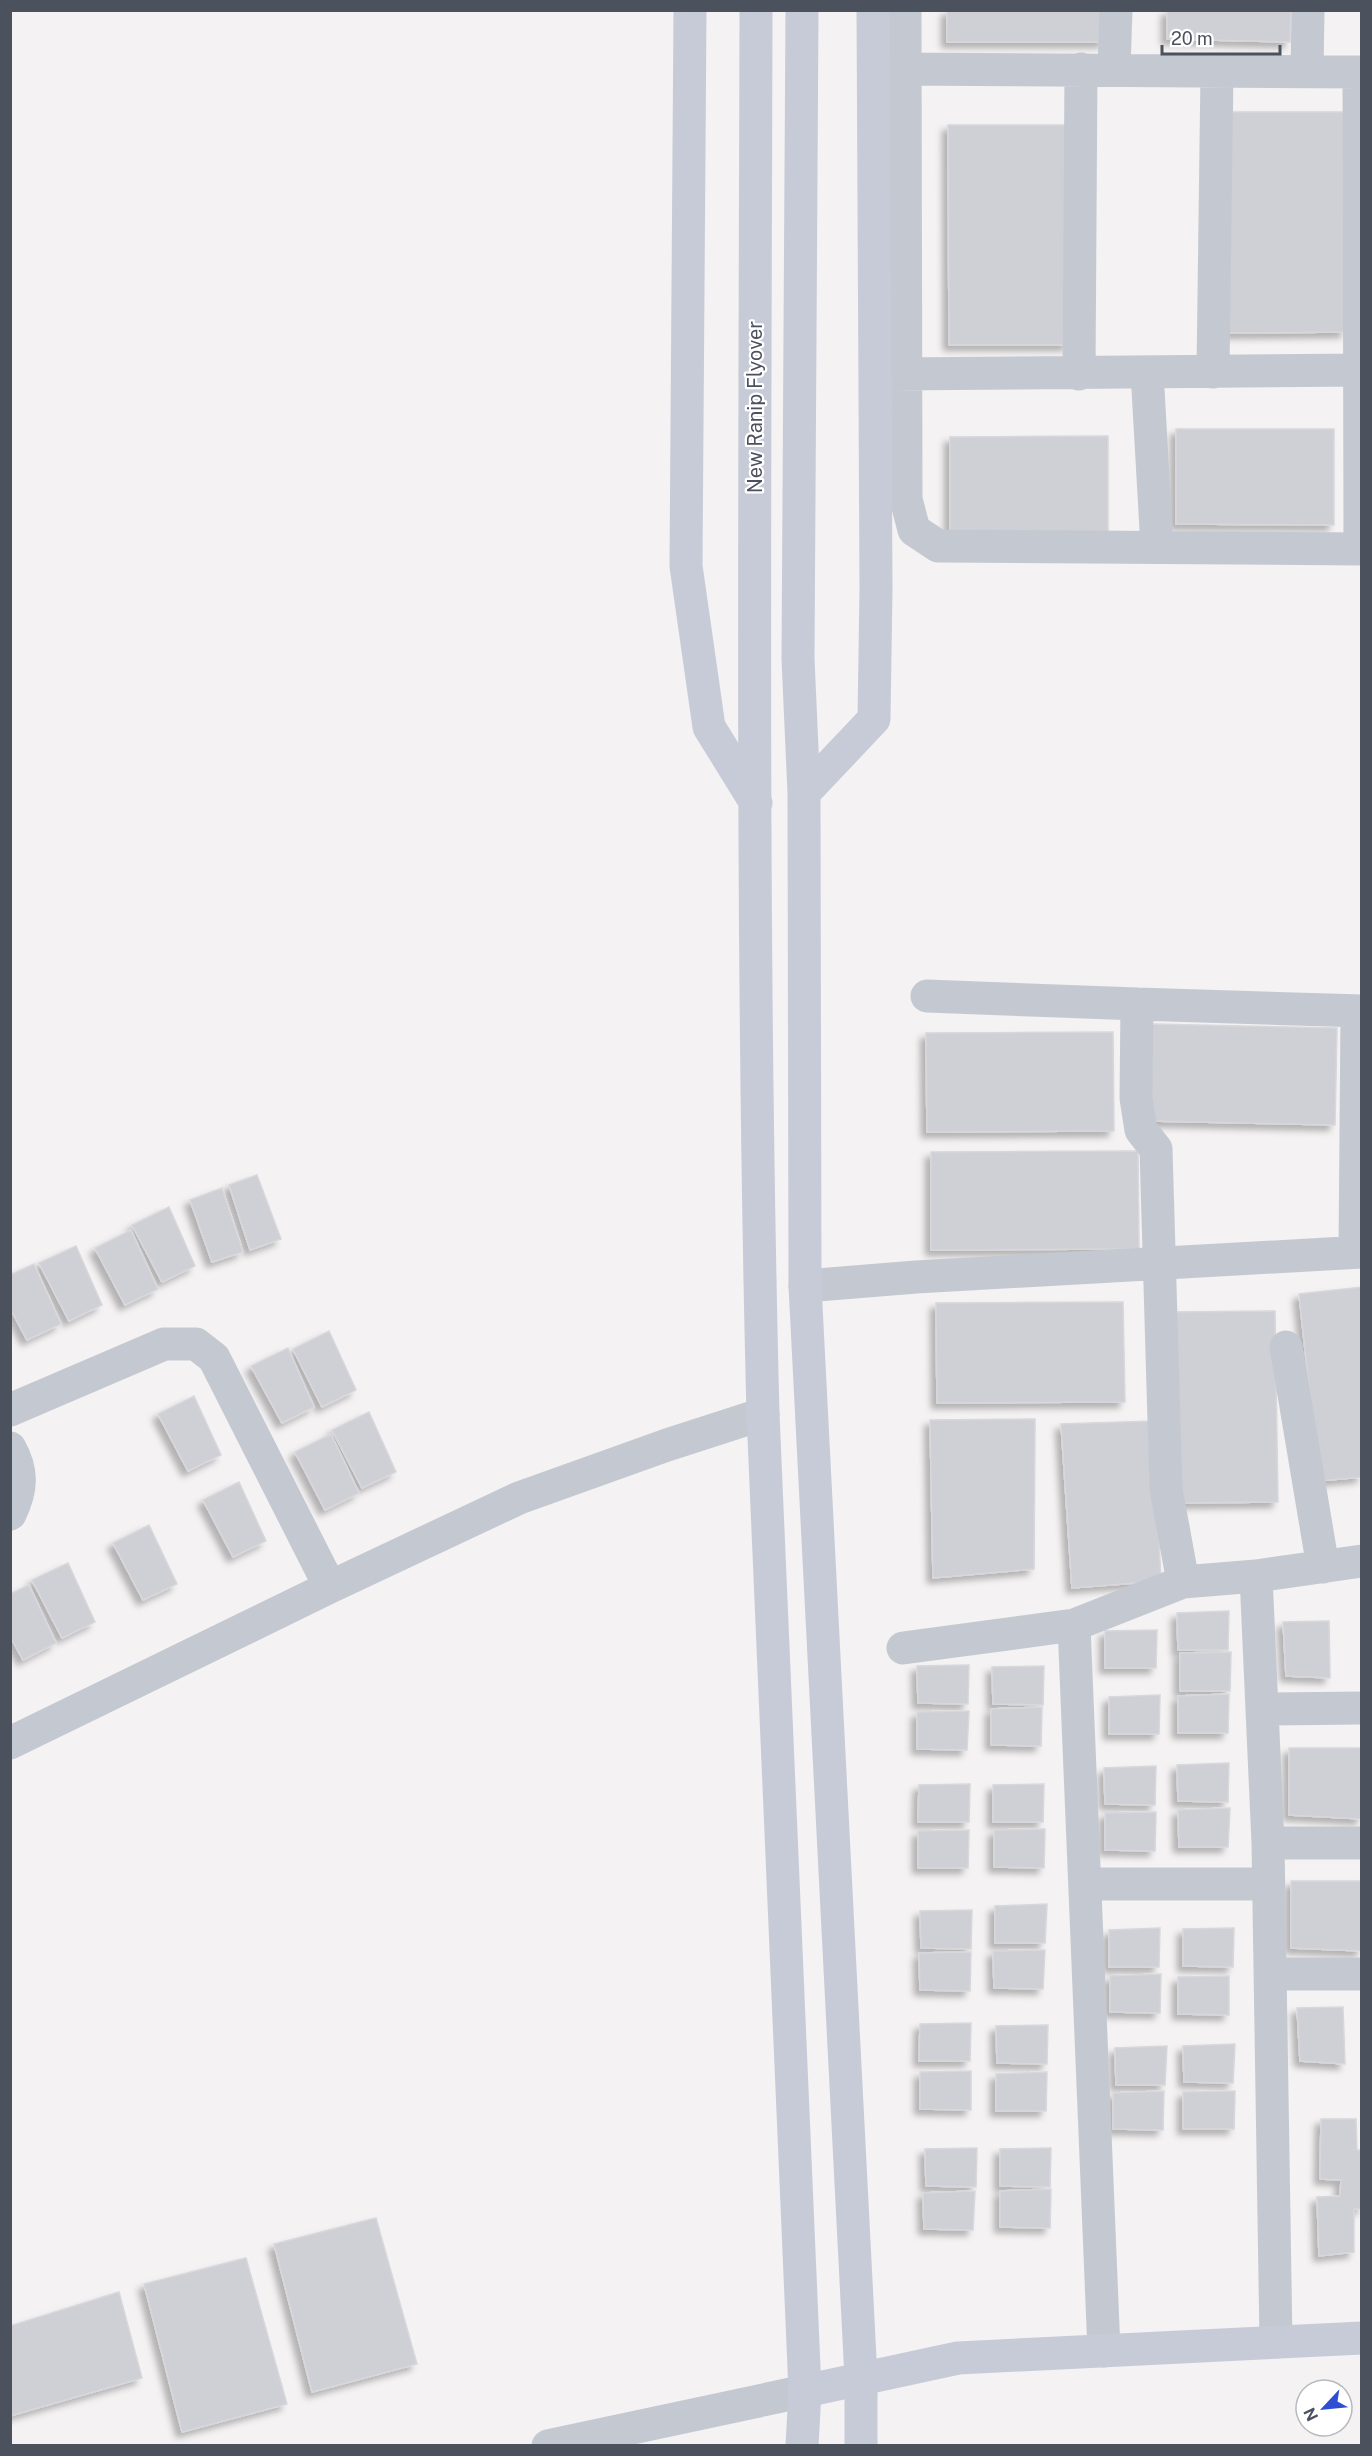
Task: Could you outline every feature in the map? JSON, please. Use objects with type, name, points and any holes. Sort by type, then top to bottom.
[{"type":"main road","points":[[690,10],[686,566],[709,727],[756,803]]},
{"type":"main road","name":"New Ranip Flyover","points":[[756,10],[755,663],[759,1239],[763,1414],[805,2391],[802,2445]]},
{"type":"main road","points":[[802,10],[798,659],[804,793],[805,1286],[861,2378],[861,2445]]},
{"type":"main road","points":[[804,793],[874,719],[876,577],[886,375],[886,68],[873,10]]},
{"type":"main road","points":[[805,2391],[958,2358],[1362,2338]]},
{"type":"street","points":[[905,10],[886,68],[1360,72],[1361,549],[938,546],[914,531],[906,498],[886,375],[1360,370]]},
{"type":"street","points":[[1114,69],[1116,10]]},
{"type":"street","points":[[1306,71],[1308,10]]},
{"type":"street","points":[[1079,374],[1081,69]]},
{"type":"street","points":[[1213,372],[1217,70]]},
{"type":"street","points":[[1146,372],[1157,547]]},
{"type":"street","points":[[805,1286],[927,1276],[1358,1252],[1359,1011],[927,996]]},
{"type":"street","points":[[1137,1004],[1136,1098],[1141,1130],[1156,1149],[1166,1489],[1183,1582]]},
{"type":"street","points":[[10,1410],[164,1344],[196,1344],[214,1358],[330,1587]]},
{"type":"street","points":[[1286,1347],[1323,1567]]},
{"type":"street","points":[[10,1743],[519,1498],[667,1444],[763,1414]]},
{"type":"street","points":[[10,1448],[18,1462],[21,1481],[18,1500],[10,1514]]},
{"type":"street","points":[[903,1648],[1074,1625],[1183,1582],[1256,1576],[1362,1561]]},
{"type":"street","points":[[1256,1576],[1268,1843],[1276,2342]]},
{"type":"street","points":[[1074,1625],[1104,2351]]},
{"type":"street","points":[[1262,1709],[1362,1708]]},
{"type":"street","points":[[1268,1843],[1362,1843]]},
{"type":"street","points":[[1085,1884],[1268,1884]]},
{"type":"street","points":[[1270,1974],[1362,1974]]},
{"type":"street","points":[[548,2445],[805,2391]]},
{"type":"building","points":[[947,10],[1105,10],[1105,42],[947,42]]},
{"type":"building","points":[[1167,10],[1291,10],[1290,42],[1167,39]]},
{"type":"building","points":[[1224,112],[1345,112],[1346,332],[1225,333]]},
{"type":"building","points":[[948,125],[1068,125],[1069,345],[949,345]]},
{"type":"building","points":[[1176,429],[1334,429],[1334,525],[1176,524]]},
{"type":"building","points":[[1108,436],[1108,532],[950,531],[950,437]]},
{"type":"building","points":[[1151,1024],[1337,1028],[1335,1125],[1150,1121]]},
{"type":"building","points":[[1113,1032],[1114,1131],[927,1132],[926,1033]]},
{"type":"building","points":[[1138,1151],[1139,1249],[931,1250],[931,1152]]},
{"type":"building","points":[[257,1175],[281,1239],[250,1250],[229,1185]]},
{"type":"building","points":[[222,1188],[243,1252],[212,1262],[190,1200]]},
{"type":"building","points":[[169,1207],[195,1266],[162,1282],[132,1225]]},
{"type":"building","points":[[131,1230],[158,1289],[125,1305],[95,1248]]},
{"type":"building","points":[[76,1246],[102,1305],[69,1321],[39,1263]]},
{"type":"building","points":[[34,1264],[61,1324],[27,1340],[10,1308],[10,1275]]},
{"type":"building","points":[[1362,1287],[1362,1477],[1319,1481],[1299,1294]]},
{"type":"building","points":[[1123,1302],[1125,1402],[937,1403],[936,1303]]},
{"type":"building","points":[[1275,1311],[1278,1502],[1175,1503],[1172,1312]]},
{"type":"building","points":[[329,1331],[356,1390],[322,1407],[293,1349]]},
{"type":"building","points":[[288,1348],[314,1407],[282,1423],[251,1366]]},
{"type":"building","points":[[194,1396],[221,1455],[188,1471],[158,1414]]},
{"type":"building","points":[[369,1412],[396,1472],[362,1488],[332,1430]]},
{"type":"building","points":[[1035,1419],[1034,1569],[933,1578],[930,1420]]},
{"type":"building","points":[[1153,1421],[1161,1581],[1072,1588],[1061,1424]]},
{"type":"building","points":[[331,1434],[359,1493],[325,1510],[295,1452]]},
{"type":"building","points":[[239,1482],[266,1541],[233,1557],[203,1500]]},
{"type":"building","points":[[149,1525],[177,1584],[143,1600],[113,1543]]},
{"type":"building","points":[[68,1563],[95,1622],[62,1638],[32,1580]]},
{"type":"building","points":[[29,1585],[56,1643],[23,1660],[10,1636],[10,1594]]},
{"type":"building","points":[[1229,1611],[1228,1650],[1178,1650],[1177,1613]]},
{"type":"building","points":[[1329,1621],[1330,1678],[1286,1676],[1283,1622]]},
{"type":"building","points":[[1157,1630],[1156,1668],[1105,1668],[1105,1631]]},
{"type":"building","points":[[1231,1652],[1230,1691],[1180,1691],[1180,1653]]},
{"type":"building","points":[[969,1665],[968,1704],[918,1703],[917,1666]]},
{"type":"building","points":[[1044,1666],[1043,1705],[993,1704],[992,1667]]},
{"type":"building","points":[[1229,1694],[1228,1733],[1178,1733],[1178,1696]]},
{"type":"building","points":[[1160,1695],[1159,1734],[1109,1734],[1109,1697]]},
{"type":"building","points":[[1042,1707],[1041,1746],[991,1745],[991,1709]]},
{"type":"building","points":[[969,1711],[967,1750],[917,1749],[917,1712]]},
{"type":"building","points":[[1289,1748],[1362,1748],[1362,1819],[1289,1815]]},
{"type":"building","points":[[1229,1763],[1228,1802],[1178,1801],[1177,1765]]},
{"type":"building","points":[[1156,1766],[1155,1805],[1105,1804],[1104,1768]]},
{"type":"building","points":[[970,1784],[969,1822],[918,1822],[919,1785]]},
{"type":"building","points":[[1044,1784],[1043,1822],[993,1822],[993,1785]]},
{"type":"building","points":[[1230,1808],[1228,1847],[1179,1847],[1178,1810]]},
{"type":"building","points":[[1156,1812],[1155,1851],[1105,1850],[1105,1813]]},
{"type":"building","points":[[1045,1829],[1044,1868],[994,1867],[994,1830]]},
{"type":"building","points":[[969,1830],[968,1868],[918,1868],[918,1831]]},
{"type":"building","points":[[1291,1881],[1362,1881],[1362,1951],[1291,1948]]},
{"type":"building","points":[[1047,1904],[1045,1943],[995,1943],[995,1906]]},
{"type":"building","points":[[972,1910],[971,1949],[921,1948],[920,1911]]},
{"type":"building","points":[[1160,1928],[1159,1967],[1109,1967],[1109,1930]]},
{"type":"building","points":[[1234,1928],[1233,1967],[1183,1966],[1183,1929]]},
{"type":"building","points":[[1045,1950],[1043,1989],[994,1988],[993,1951]]},
{"type":"building","points":[[971,1952],[970,1991],[920,1990],[919,1953]]},
{"type":"building","points":[[1161,1974],[1160,2013],[1110,2012],[1110,1976]]},
{"type":"building","points":[[1229,1976],[1229,2015],[1178,2014],[1178,1977]]},
{"type":"building","points":[[1343,2007],[1345,2064],[1300,2061],[1297,2008]]},
{"type":"building","points":[[971,2023],[970,2061],[919,2061],[920,2024]]},
{"type":"building","points":[[1048,2025],[1047,2064],[997,2063],[996,2026]]},
{"type":"building","points":[[1235,2044],[1233,2083],[1184,2082],[1183,2046]]},
{"type":"building","points":[[1167,2046],[1165,2085],[1116,2085],[1115,2048]]},
{"type":"building","points":[[971,2071],[971,2110],[920,2109],[920,2072]]},
{"type":"building","points":[[1047,2072],[1046,2111],[996,2111],[996,2074]]},
{"type":"building","points":[[1164,2091],[1163,2130],[1113,2129],[1113,2093]]},
{"type":"building","points":[[1235,2091],[1234,2129],[1183,2129],[1183,2092]]},
{"type":"building","points":[[1321,2119],[1356,2119],[1357,2150],[1362,2150],[1362,2209],[1354,2209],[1354,2252],[1319,2256],[1317,2197],[1340,2196],[1341,2180],[1320,2179]]},
{"type":"building","points":[[977,2148],[976,2187],[926,2186],[925,2149]]},
{"type":"building","points":[[1051,2148],[1050,2187],[1000,2186],[1000,2149]]},
{"type":"building","points":[[1051,2189],[1050,2228],[1000,2227],[1000,2191]]},
{"type":"building","points":[[975,2191],[973,2230],[924,2229],[923,2193]]},
{"type":"building","points":[[376,2218],[417,2364],[312,2392],[274,2244]]},
{"type":"building","points":[[246,2258],[287,2404],[182,2432],[144,2284]]},
{"type":"building","points":[[119,2292],[142,2378],[10,2416],[10,2326]]}]
